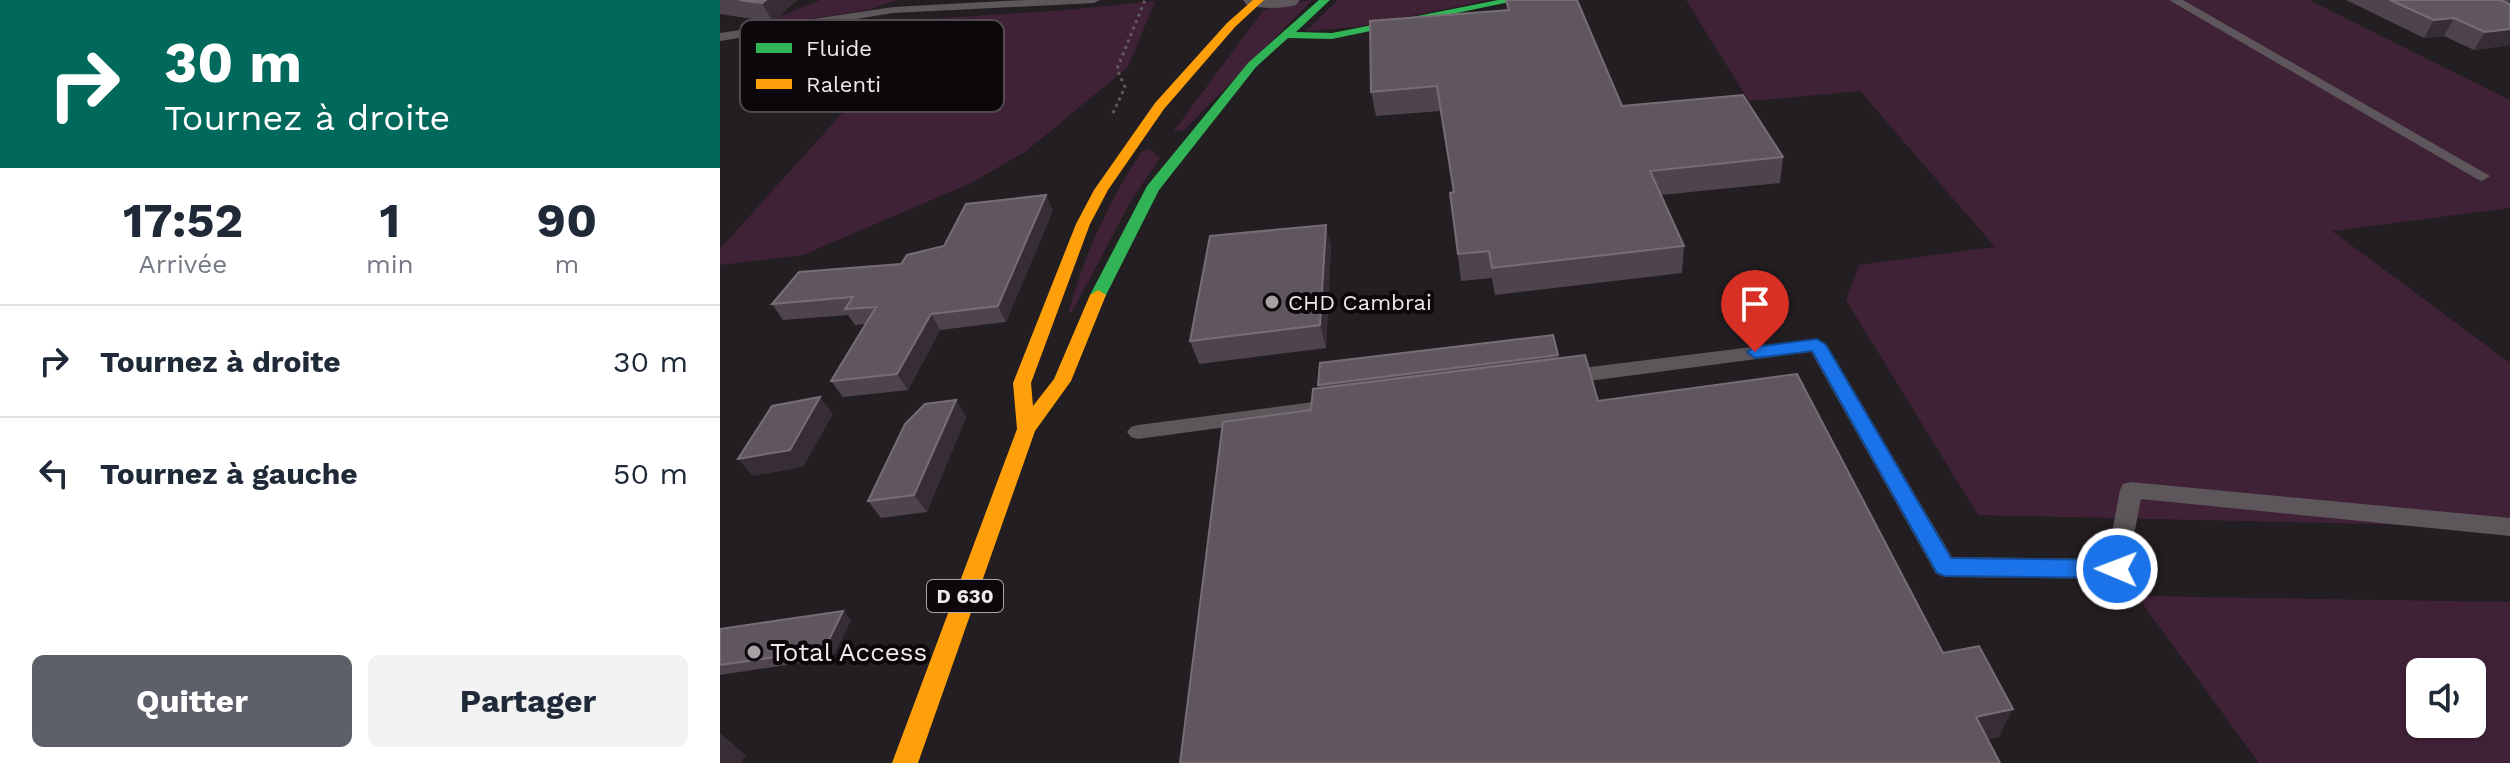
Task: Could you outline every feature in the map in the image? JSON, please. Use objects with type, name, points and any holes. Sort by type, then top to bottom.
[{"type":"main road","name":"D 630","points":[[1026,429],[1022,383],[1083,224],[1101,190],[1159,106],[1231,25],[1258,0]]},
{"type":"main road","name":"D 630","points":[[905,763],[1026,429],[1062,381],[1109,270],[1152,189],[1252,65],[1325,0]]},
{"type":"main road","points":[[1283,35],[1332,36],[1514,0]]},
{"type":"main road","points":[[1193,96],[1219,62],[1231,25]]},
{"type":"main road","points":[[1163,138],[1172,162]]},
{"type":"street","points":[[1229,0],[1231,25]]},
{"type":"street","points":[[1258,0],[1288,0]]},
{"type":"lane","points":[[893,10],[921,0]]},
{"type":"lane","points":[[829,20],[893,10],[1094,0]]},
{"type":"lane","points":[[2175,0],[2482,176]]},
{"type":"lane","points":[[720,37],[740,34]]},
{"type":"lane","points":[[1549,379],[1817,345],[1945,567],[2117,569],[2131,490],[2510,527]]},
{"type":"lane","points":[[1138,432],[1359,403]]},
{"type":"path","points":[[1113,113],[1125,87],[1117,69],[1145,0]]},
{"type":"shaded area","points":[[820,0],[897,0],[871,9],[804,20],[772,20]]},
{"type":"shaded area","points":[[1312,0],[1184,130],[1173,132],[1263,11]]},
{"type":"shaded area","points":[[1338,0],[1489,0],[1356,27],[1306,31]]},
{"type":"shaded area","points":[[1686,0],[2309,0],[2510,100],[2510,208],[2332,231],[2510,363],[2510,527],[1978,515],[1846,300],[1859,265],[1995,247],[1860,91],[1749,101]]},
{"type":"shaded area","points":[[1155,1],[1128,67],[1025,152],[969,184],[803,255],[720,265],[720,249],[843,112],[1004,112],[1004,20],[927,19]]},
{"type":"shaded area","points":[[1149,149],[1160,158],[1133,197],[1072,312],[1068,313],[1090,249],[1108,209],[1142,151]]},
{"type":"shaded area","points":[[2137,596],[2510,602],[2510,763],[2259,763]]},
{"type":"building","points":[[739,0],[766,0],[762,3]]},
{"type":"building","points":[[1506,0],[1577,0],[1622,106],[1743,95],[1783,157],[1650,171],[1684,246],[1492,268],[1489,251],[1458,254],[1450,193],[1454,192],[1437,86],[1371,92],[1370,21],[1509,10]]},
{"type":"building","points":[[2390,0],[2500,0],[2510,4],[2510,29],[2485,32],[2454,18],[2434,20]]},
{"type":"building","points":[[1046,195],[998,306],[931,314],[897,374],[831,381],[876,307],[845,309],[853,297],[772,304],[799,272],[901,264],[907,255],[944,246],[966,204]]},
{"type":"building","name":"CHD Cambrai","points":[[1326,225],[1320,325],[1190,341],[1210,236]]},
{"type":"building","points":[[1553,335],[1558,355],[1318,385],[1320,363]]},
{"type":"building","points":[[1585,355],[1598,401],[1797,374],[1943,653],[1979,646],[2013,709],[1976,717],[2000,763],[1180,763],[1223,422],[1311,410],[1313,389]]},
{"type":"building","points":[[820,397],[790,450],[738,459],[772,406]]},
{"type":"building","points":[[956,400],[914,495],[868,501],[905,424],[925,404]]},
{"type":"building","points":[[843,611],[824,650],[720,665],[720,629]]},
{"type":"traffic: fast","points":[[1098,295],[1152,189],[1252,65],[1325,0]]},
{"type":"traffic: fast","points":[[1283,35],[1332,36],[1514,0]]},
{"type":"traffic: slow","points":[[1026,429],[1022,383],[1083,224],[1101,190],[1159,106],[1231,25],[1259,0]]},
{"type":"traffic: slow","points":[[905,763],[1026,429],[1062,381],[1098,295]]},
{"type":"place","name":"CHD Cambrai","points":[[1272,302]]},
{"type":"place","name":"Total Access","points":[[754,652]]},
{"type":"route","points":[[1755,352],[1817,345],[1945,567],[2117,569]]}]
